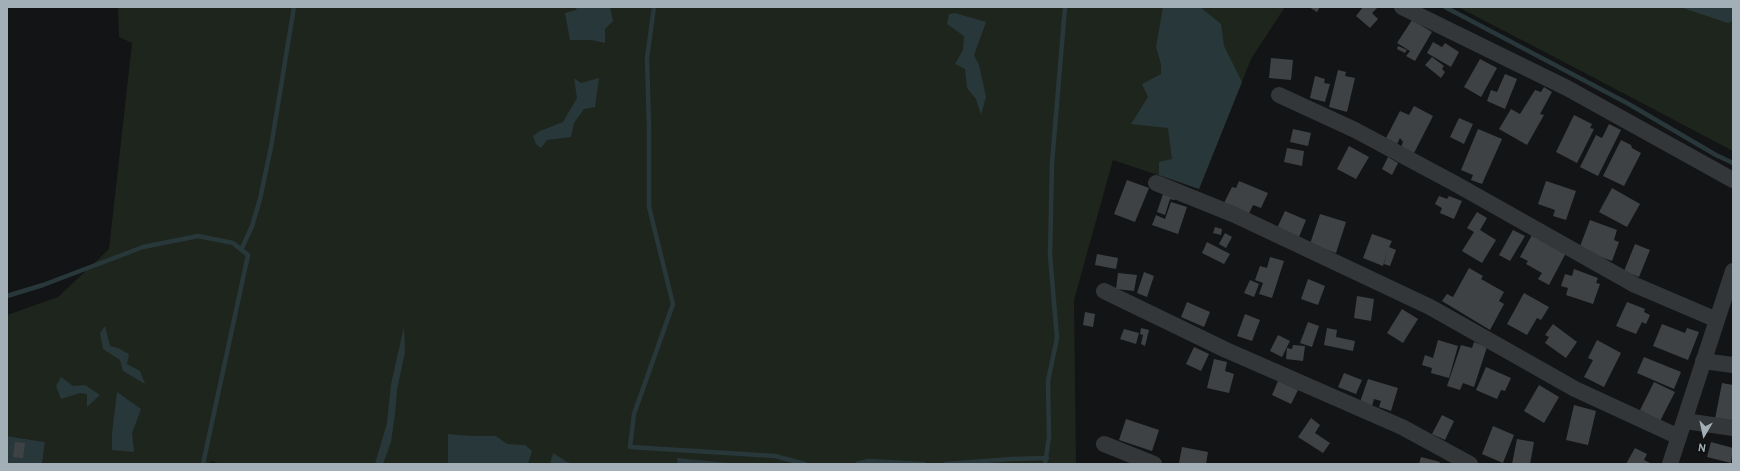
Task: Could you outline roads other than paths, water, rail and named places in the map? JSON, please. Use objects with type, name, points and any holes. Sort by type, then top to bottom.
[{"type":"street","points":[[1402,7],[1567,88],[1733,180]]},
{"type":"street","points":[[1279,95],[1355,130],[1454,183],[1635,285],[1717,320]]},
{"type":"street","points":[[1156,183],[1235,215],[1430,306],[1575,389],[1679,437]]},
{"type":"street","points":[[1670,464],[1733,271]]},
{"type":"street","points":[[1104,292],[1226,350],[1402,427],[1470,464]]},
{"type":"street","points":[[1703,361],[1733,365]]},
{"type":"street","points":[[1685,421],[1733,428]]},
{"type":"street","points":[[1104,444],[1154,464]]},
{"type":"waterway","points":[[241,250],[252,226],[260,199],[271,147],[294,7]]},
{"type":"waterway","points":[[654,7],[647,58],[649,207],[673,304],[634,414],[630,447],[775,456],[805,464]]},
{"type":"waterway","points":[[1045,464],[1049,437],[1048,381],[1057,338],[1050,255],[1052,163],[1065,7]]},
{"type":"waterway","points":[[1445,7],[1627,103],[1716,155],[1733,163]]},
{"type":"waterway","points":[[7,296],[43,285],[143,247],[198,236],[233,243],[248,255],[203,464]]},
{"type":"waterway","points":[[945,464],[1047,458]]},
{"type":"waterway","points":[[857,464],[868,461],[924,464]]}]
